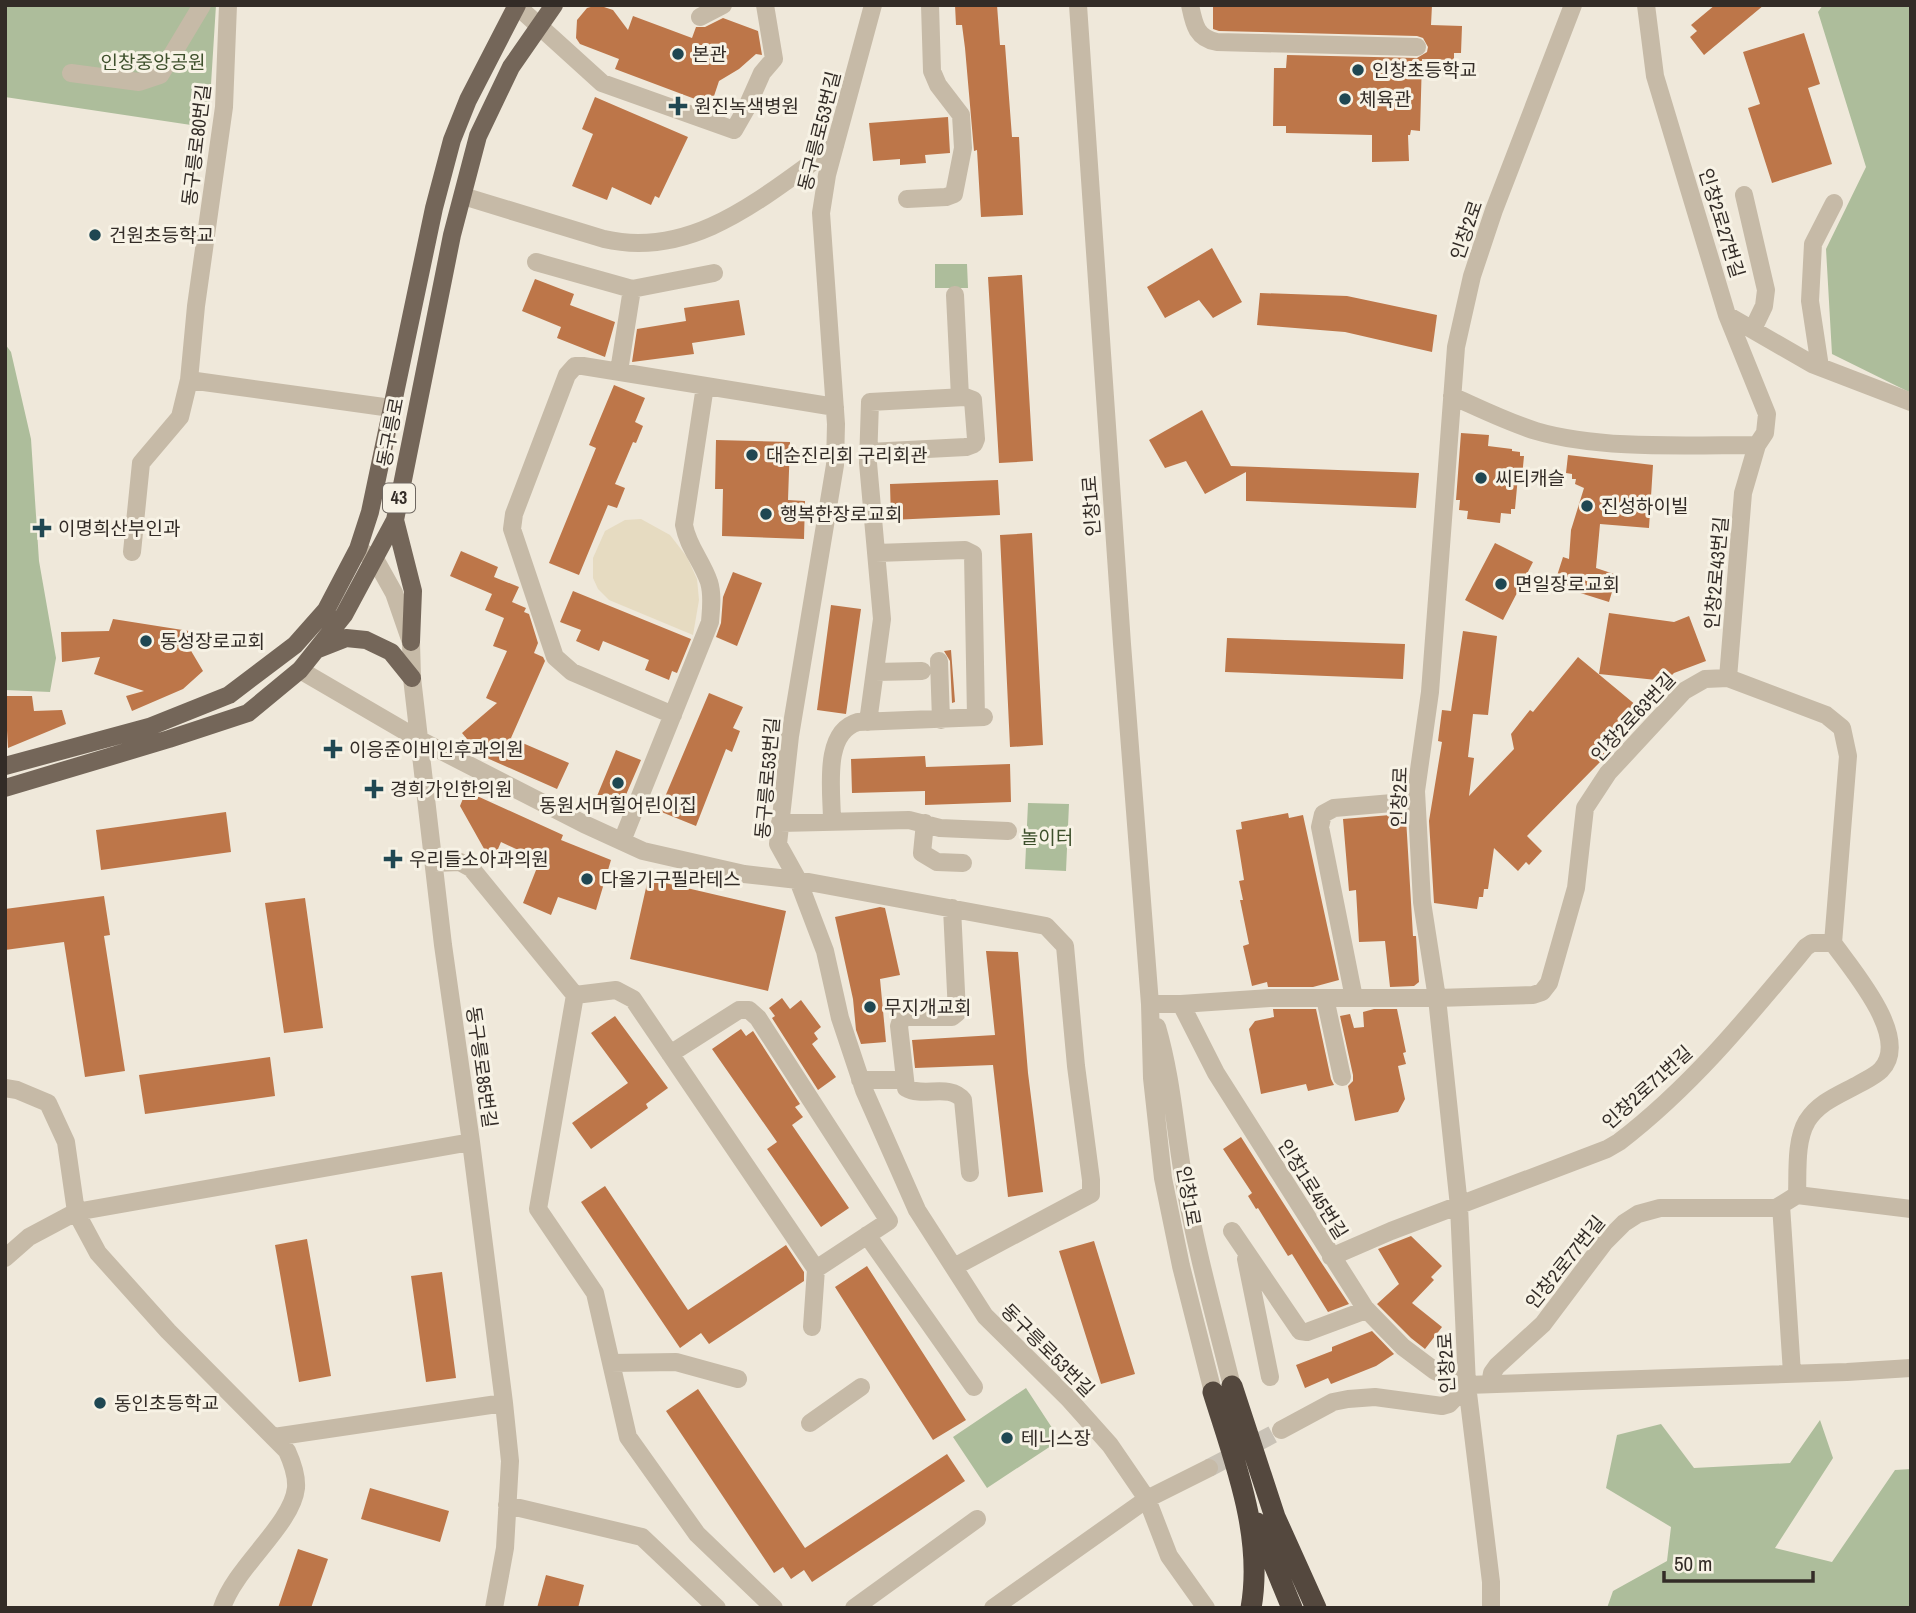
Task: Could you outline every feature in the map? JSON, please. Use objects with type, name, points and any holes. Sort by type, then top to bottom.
[{"type":"highway","points":[[1223,1389],[1252,1541],[1254,1592],[1251,1608]]},
{"type":"highway","points":[[1223,1389],[1275,1517],[1317,1608]]},
{"type":"highway","points":[[1244,1492],[1292,1608]]},
{"type":"highway","points":[[1275,1517],[1329,1608]]},
{"type":"main road","name":"동구릉로","points":[[5,766],[149,727],[229,695],[295,645],[326,610],[358,549],[370,512],[434,208],[452,140],[468,100],[516,5]]},
{"type":"main road","name":"동구릉로","points":[[5,788],[169,740],[248,713],[300,670],[344,615],[395,520],[469,166],[489,113],[511,67],[554,5]]},
{"type":"main road","points":[[395,520],[413,591],[411,642]]},
{"type":"main road","points":[[318,649],[346,638],[366,640],[391,652],[412,678]]},
{"type":"street","points":[[71,73],[139,82],[160,75],[202,5]]},
{"type":"street","name":"동구릉로80번길","points":[[132,552],[141,463],[180,417],[189,380],[196,306],[224,107],[228,5]]},
{"type":"street","points":[[516,5],[602,83],[734,130],[744,115],[762,73],[774,59],[765,5]]},
{"type":"street","points":[[700,17],[723,5]]},
{"type":"street","name":"동구릉로53번길","points":[[873,5],[827,175],[821,213],[835,407],[835,465],[790,736],[778,844],[798,880],[825,951],[840,1018],[860,1080],[921,1217],[985,1317],[1068,1398],[1110,1445],[1147,1499],[1169,1556],[1206,1608]]},
{"type":"street","points":[[907,199],[946,197],[954,194],[963,153],[961,115],[938,85],[932,71],[930,5]]},
{"type":"street","name":"인창1로","points":[[1078,5],[1150,1004],[1152,1078],[1163,1178],[1181,1266],[1223,1389]]},
{"type":"street","points":[[1190,5],[1196,31],[1204,39],[1217,42],[1417,47]]},
{"type":"street","name":"인창2로","points":[[1491,1608],[1489,1569],[1467,1385],[1459,1206],[1437,999],[1422,902],[1416,801],[1430,692],[1456,347],[1472,276],[1494,210],[1573,5]]},
{"type":"street","name":"인창2로27번길","points":[[1646,5],[1655,76],[1727,315],[1767,414],[1765,433],[1757,445]]},
{"type":"street","points":[[463,196],[622,244],[654,243],[683,238],[729,219],[835,146]]},
{"type":"street","points":[[1744,195],[1766,290],[1764,306],[1753,329]]},
{"type":"street","points":[[1820,367],[1810,301],[1813,244],[1834,203]]},
{"type":"street","points":[[536,262],[632,289],[714,273]]},
{"type":"street","points":[[619,371],[632,289]]},
{"type":"street","points":[[955,295],[960,397]]},
{"type":"street","points":[[1727,315],[1791,354],[1911,402]]},
{"type":"street","points":[[673,715],[562,666],[555,657],[512,528],[514,514],[570,369],[583,366],[619,371],[835,407]]},
{"type":"street","points":[[189,380],[391,408]]},
{"type":"street","points":[[622,841],[710,622],[712,596],[709,582],[689,545],[684,524],[705,386]]},
{"type":"street","points":[[1452,396],[1513,423],[1551,434],[1599,441],[1757,445]]},
{"type":"street","points":[[868,722],[881,619],[869,452],[870,402],[960,397],[970,398],[975,405],[974,444],[966,447],[869,452]]},
{"type":"street","name":"인창2로43번길","points":[[1728,678],[1743,494],[1757,445]]},
{"type":"street","points":[[358,549],[375,559]]},
{"type":"street","points":[[832,821],[834,746],[848,726],[868,722],[980,717],[973,554],[965,550],[876,553]]},
{"type":"street","name":"동구릉로85번길","points":[[375,559],[394,593],[411,642],[412,678],[434,863],[504,1403],[510,1461],[505,1548],[494,1608]]},
{"type":"street","points":[[939,661],[941,719]]},
{"type":"street","points":[[300,670],[420,740],[643,851],[744,874],[798,880],[1046,926],[1065,946],[1091,1194],[954,1267]]},
{"type":"street","points":[[875,672],[922,671]]},
{"type":"street","name":"인창2로63번길","points":[[1437,999],[1533,995],[1546,988],[1576,888],[1585,808],[1608,773],[1690,685],[1712,677],[1728,678]]},
{"type":"street","points":[[1728,678],[1826,715],[1842,728],[1848,756],[1833,943],[1871,996],[1890,1043],[1883,1069],[1825,1101],[1806,1122],[1800,1139],[1797,1195],[1911,1209]]},
{"type":"street","points":[[1354,998],[1323,843],[1321,820],[1323,814],[1334,808],[1416,801]]},
{"type":"street","points":[[780,823],[909,820],[950,829],[1008,831]]},
{"type":"street","points":[[925,823],[922,853],[937,862],[963,863]]},
{"type":"street","points":[[434,863],[460,862],[471,868],[575,995],[538,1209],[596,1293],[628,1437],[696,1534],[774,1608]]},
{"type":"street","points":[[952,908],[957,1013],[952,1017],[908,1017],[901,1020],[904,1084],[909,1090],[951,1092],[961,1096],[970,1173]]},
{"type":"street","name":"인창2로71번길","points":[[1331,1257],[1619,1142],[1691,1080],[1733,1035],[1806,947],[1812,943],[1833,943]]},
{"type":"street","points":[[575,995],[610,990],[628,995],[816,1269],[812,1326]]},
{"type":"street","points":[[1150,1004],[1270,998],[1437,999]]},
{"type":"street","points":[[1325,998],[1342,1077]]},
{"type":"street","name":"인창1로45번길","points":[[1181,1004],[1205,1055],[1366,1310],[1404,1348],[1435,1371],[1467,1385]]},
{"type":"street","points":[[670,1054],[739,1010],[744,1008],[754,1014],[889,1221]]},
{"type":"street","points":[[860,1080],[904,1080]]},
{"type":"street","points":[[5,1088],[48,1103],[66,1142],[76,1212],[98,1253],[168,1331],[287,1451],[293,1466],[296,1487],[290,1508],[227,1590],[222,1608]]},
{"type":"street","points":[[5,1258],[29,1237],[76,1212],[471,1142]]},
{"type":"street","name":"인창2로77번길","points":[[1490,1384],[1492,1373],[1497,1366],[1535,1332],[1604,1243],[1624,1223],[1638,1214],[1660,1208],[1776,1208],[1797,1195]]},
{"type":"street","points":[[1781,1205],[1792,1373]]},
{"type":"street","points":[[816,1269],[889,1221],[921,1217]]},
{"type":"street","points":[[1232,1231],[1303,1333],[1366,1310]]},
{"type":"street","points":[[867,1235],[974,1387]]},
{"type":"street","points":[[1244,1249],[1270,1377]]},
{"type":"street","points":[[611,1363],[676,1362],[738,1379]]},
{"type":"street","points":[[1281,1430],[1333,1402],[1375,1397],[1442,1406],[1449,1404],[1467,1385],[1911,1368]]},
{"type":"street","points":[[810,1423],[861,1387]]},
{"type":"street","points":[[274,1437],[504,1403]]},
{"type":"street","points":[[993,1608],[1147,1499],[1209,1468]]},
{"type":"street","points":[[507,1505],[642,1537],[717,1608]]},
{"type":"street","points":[[854,1608],[977,1519]]},
{"type":"green space","name":"인창중앙공원","points":[[5,5],[216,5],[209,116],[191,125],[5,97]]},
{"type":"green space","points":[[1823,5],[1911,5],[1911,393],[1832,354],[1826,249],[1866,167],[1818,12]]},
{"type":"green space","points":[[935,264],[967,264],[968,288],[935,288]]},
{"type":"green space","points":[[5,344],[11,352],[31,439],[39,561],[56,658],[50,692],[5,690]]},
{"type":"green space","name":"놀이터","points":[[1028,803],[1069,804],[1066,871],[1025,869]]},
{"type":"green space","name":"테니스장","points":[[1026,1388],[1060,1440],[987,1488],[953,1437]]},
{"type":"green space","points":[[1820,1420],[1833,1458],[1775,1548],[1832,1562],[1895,1470],[1911,1469],[1911,1608],[1607,1608],[1613,1591],[1667,1561],[1671,1527],[1606,1488],[1617,1435],[1661,1424],[1694,1468],[1790,1463]]},
{"type":"shaded area","points":[[641,519],[670,535],[687,557],[697,579],[699,600],[693,635],[609,600],[598,589],[593,578],[593,558],[605,531],[625,520]]},
{"type":"building","name":"본관","points":[[598,5],[613,10],[628,30],[633,16],[692,38],[696,27],[705,27],[723,18],[758,31],[762,55],[756,54],[719,81],[711,105],[615,69],[619,59],[580,44],[576,38],[577,20],[587,8]]},
{"type":"building","points":[[955,5],[997,5],[1000,45],[1005,45],[1012,137],[1019,137],[1023,215],[981,217],[977,150],[974,151],[965,48],[962,25],[956,25]]},
{"type":"building","points":[[1213,5],[1432,5],[1431,25],[1462,26],[1461,53],[1454,53],[1454,60],[1422,59],[1420,131],[1411,130],[1408,135],[1409,161],[1372,162],[1372,135],[1286,133],[1286,126],[1273,126],[1274,68],[1286,68],[1287,55],[1417,58],[1427,52],[1428,47],[1423,38],[1219,31],[1213,29]]},
{"type":"building","points":[[1715,5],[1764,5],[1704,55],[1690,37],[1697,31],[1691,25]]},
{"type":"building","points":[[1804,33],[1820,84],[1808,88],[1832,164],[1772,183],[1748,108],[1760,104],[1743,52]]},
{"type":"building","points":[[595,97],[688,137],[659,198],[655,196],[651,205],[612,187],[607,200],[572,186],[593,134],[582,129]]},
{"type":"building","points":[[948,117],[950,153],[925,155],[926,163],[900,165],[900,159],[873,161],[869,123]]},
{"type":"building","points":[[1212,248],[1242,302],[1213,318],[1199,300],[1165,318],[1147,287]]},
{"type":"building","points":[[1022,275],[1033,461],[999,463],[988,277]]},
{"type":"building","points":[[535,279],[574,294],[570,305],[615,322],[605,357],[557,338],[561,327],[522,311]]},
{"type":"building","points":[[1260,293],[1347,296],[1437,315],[1432,352],[1345,332],[1257,325]]},
{"type":"building","points":[[739,300],[745,335],[692,343],[694,354],[632,362],[637,329],[686,321],[684,308]]},
{"type":"building","points":[[614,385],[645,398],[635,422],[643,426],[615,484],[625,488],[617,508],[608,505],[579,575],[549,563],[596,448],[589,445]]},
{"type":"building","points":[[1202,410],[1231,466],[1419,473],[1416,508],[1246,501],[1246,472],[1205,494],[1186,461],[1165,468],[1149,440]]},
{"type":"building","name":"씨티캐슬","points":[[1461,433],[1489,435],[1488,446],[1512,449],[1524,456],[1522,477],[1518,476],[1515,509],[1511,509],[1511,514],[1501,513],[1500,523],[1467,519],[1468,511],[1459,510],[1460,500],[1456,500]]},
{"type":"building","points":[[716,440],[790,442],[788,500],[805,501],[804,539],[722,536],[723,489],[715,489]]},
{"type":"building","points":[[1568,455],[1653,465],[1649,528],[1600,524],[1596,568],[1617,575],[1609,602],[1555,582],[1563,557],[1569,559],[1571,530],[1584,488],[1575,484],[1576,479],[1572,479],[1572,474],[1566,473]]},
{"type":"building","points":[[998,480],[1000,515],[891,520],[890,484]]},
{"type":"building","points":[[1032,533],[1043,745],[1010,747],[1000,535]]},
{"type":"building","points":[[1495,543],[1533,562],[1503,620],[1465,600]]},
{"type":"building","points":[[461,551],[498,567],[494,577],[519,587],[512,602],[526,608],[524,612],[529,614],[538,643],[534,653],[545,661],[511,738],[569,763],[557,789],[480,755],[462,733],[497,703],[486,698],[507,651],[493,646],[504,618],[485,610],[492,594],[450,576]]},
{"type":"building","points":[[733,572],[762,583],[737,646],[716,637],[721,623],[723,597]]},
{"type":"building","points":[[573,591],[691,639],[677,673],[672,671],[669,680],[645,670],[649,660],[603,641],[599,651],[576,641],[581,630],[560,622]]},
{"type":"building","points":[[831,605],[861,609],[846,714],[817,710]]},
{"type":"building","points":[[1609,613],[1674,622],[1689,616],[1706,661],[1674,673],[1666,681],[1599,674]]},
{"type":"building","points":[[113,619],[189,631],[187,644],[203,671],[183,689],[132,711],[126,696],[144,691],[94,674],[100,657],[62,662],[61,632],[109,631]]},
{"type":"building","points":[[1463,631],[1497,636],[1488,715],[1473,714],[1468,757],[1474,758],[1469,796],[1514,749],[1511,734],[1530,710],[1533,712],[1578,657],[1637,706],[1624,722],[1628,725],[1602,760],[1527,836],[1542,851],[1529,865],[1526,862],[1518,871],[1494,848],[1488,889],[1484,889],[1483,897],[1479,897],[1477,909],[1434,903],[1429,821],[1442,742],[1438,741],[1442,710],[1451,711]]},
{"type":"building","points":[[1227,638],[1405,644],[1403,679],[1225,672]]},
{"type":"building","points":[[951,650],[955,702],[952,703],[950,661],[944,651]]},
{"type":"building","points":[[709,693],[743,707],[733,728],[740,731],[732,752],[726,749],[696,826],[659,811]]},
{"type":"building","points":[[5,696],[32,696],[34,711],[62,710],[66,724],[8,748]]},
{"type":"building","points":[[616,750],[641,760],[619,811],[595,801]]},
{"type":"building","points":[[925,756],[926,767],[1010,764],[1011,802],[925,805],[925,791],[852,793],[851,759]]},
{"type":"building","points":[[466,791],[563,835],[561,840],[611,860],[596,910],[558,897],[551,915],[523,903],[540,860],[501,842],[492,863],[460,806]]},
{"type":"building","points":[[226,812],[231,852],[101,870],[96,830]]},
{"type":"building","points":[[1288,813],[1289,818],[1303,815],[1339,980],[1313,987],[1268,987],[1267,982],[1252,986],[1243,946],[1249,944],[1240,900],[1243,900],[1239,881],[1244,880],[1236,830],[1242,829],[1241,822]]},
{"type":"building","points":[[1402,814],[1402,817],[1406,818],[1413,936],[1416,936],[1419,982],[1414,986],[1390,987],[1385,941],[1359,942],[1356,890],[1349,891],[1343,819]]},
{"type":"building","points":[[648,879],[786,911],[768,991],[630,959]]},
{"type":"building","points":[[104,896],[110,935],[104,936],[125,1071],[85,1077],[64,942],[5,950],[5,909]]},
{"type":"building","points":[[305,898],[323,1028],[284,1033],[265,903]]},
{"type":"building","points":[[885,908],[900,975],[880,979],[886,1042],[861,1044],[835,917]]},
{"type":"building","points":[[986,951],[1018,952],[1028,1073],[1043,1192],[1008,1197],[993,1065],[915,1068],[912,1040],[995,1035]]},
{"type":"building","points":[[782,998],[790,1009],[801,1000],[821,1027],[814,1033],[818,1039],[812,1044],[836,1077],[818,1090],[772,1018],[775,1016],[769,1008]]},
{"type":"building","points":[[1273,1009],[1316,1009],[1334,1085],[1308,1091],[1306,1084],[1261,1094],[1249,1029],[1255,1021],[1274,1017]]},
{"type":"building","points":[[1397,1009],[1406,1052],[1403,1053],[1406,1064],[1398,1066],[1405,1099],[1398,1112],[1355,1121],[1348,1086],[1353,1081],[1353,1075],[1340,1016],[1350,1014],[1354,1028],[1364,1027],[1363,1012]]},
{"type":"building","points":[[615,1016],[668,1088],[646,1104],[648,1108],[591,1149],[572,1123],[628,1083],[591,1033]]},
{"type":"building","points":[[741,1029],[746,1036],[753,1031],[800,1104],[795,1107],[803,1117],[792,1125],[849,1208],[821,1227],[767,1149],[777,1142],[712,1049]]},
{"type":"building","points":[[270,1057],[275,1096],[145,1114],[139,1075]]},
{"type":"building","points":[[1241,1137],[1349,1304],[1328,1312],[1292,1254],[1288,1256],[1258,1208],[1256,1209],[1248,1196],[1252,1193],[1223,1149]]},
{"type":"building","points":[[605,1186],[688,1310],[786,1245],[804,1272],[804,1281],[709,1344],[701,1333],[680,1348],[581,1202]]},
{"type":"building","points":[[1411,1236],[1442,1266],[1431,1277],[1434,1280],[1412,1303],[1442,1327],[1425,1349],[1377,1304],[1399,1284],[1378,1249]]},
{"type":"building","points":[[307,1239],[331,1376],[299,1382],[275,1245]]},
{"type":"building","points":[[1094,1241],[1135,1374],[1101,1384],[1059,1251]]},
{"type":"building","points":[[867,1266],[966,1420],[933,1440],[835,1287]]},
{"type":"building","points":[[442,1272],[456,1378],[426,1382],[411,1276]]},
{"type":"building","points":[[1372,1331],[1394,1354],[1376,1366],[1331,1384],[1328,1378],[1305,1388],[1296,1365]]},
{"type":"building","points":[[698,1389],[805,1548],[947,1454],[965,1481],[812,1582],[804,1570],[791,1579],[783,1567],[774,1573],[666,1411]]},
{"type":"building","points":[[370,1488],[449,1511],[440,1542],[361,1519]]},
{"type":"building","points":[[298,1549],[328,1559],[311,1608],[278,1608]]},
{"type":"building","points":[[546,1575],[584,1585],[578,1608],[537,1608]]},
{"type":"tunnel","points":[[1209,1468],[1281,1430]]},
{"type":"place","name":"본관","points":[[678,54]]},
{"type":"place","name":"인창초등학교","points":[[1358,70]]},
{"type":"place","name":"체육관","points":[[1345,99]]},
{"type":"place","name":"원진녹색병원","points":[[678,106]]},
{"type":"place","name":"건원초등학교","points":[[95,235]]},
{"type":"place","name":"대순진리회 구리회관","points":[[752,455]]},
{"type":"place","name":"씨티캐슬","points":[[1481,478]]},
{"type":"place","name":"진성하이빌","points":[[1587,506]]},
{"type":"place","name":"행복한장로교회","points":[[766,514]]},
{"type":"place","name":"이명희산부인과","points":[[42,528]]},
{"type":"place","name":"면일장로교회","points":[[1501,584]]},
{"type":"place","name":"동성장로교회","points":[[146,641]]},
{"type":"place","name":"이응준이비인후과의원","points":[[333,749]]},
{"type":"place","name":"동원서머힐어린이집","points":[[618,783]]},
{"type":"place","name":"경희가인한의원","points":[[374,789]]},
{"type":"place","name":"우리들소아과의원","points":[[393,859]]},
{"type":"place","name":"다올기구필라테스","points":[[587,879]]},
{"type":"place","name":"무지개교회","points":[[870,1007]]},
{"type":"place","name":"동인초등학교","points":[[100,1403]]},
{"type":"place","name":"테니스장","points":[[1007,1438]]}]
